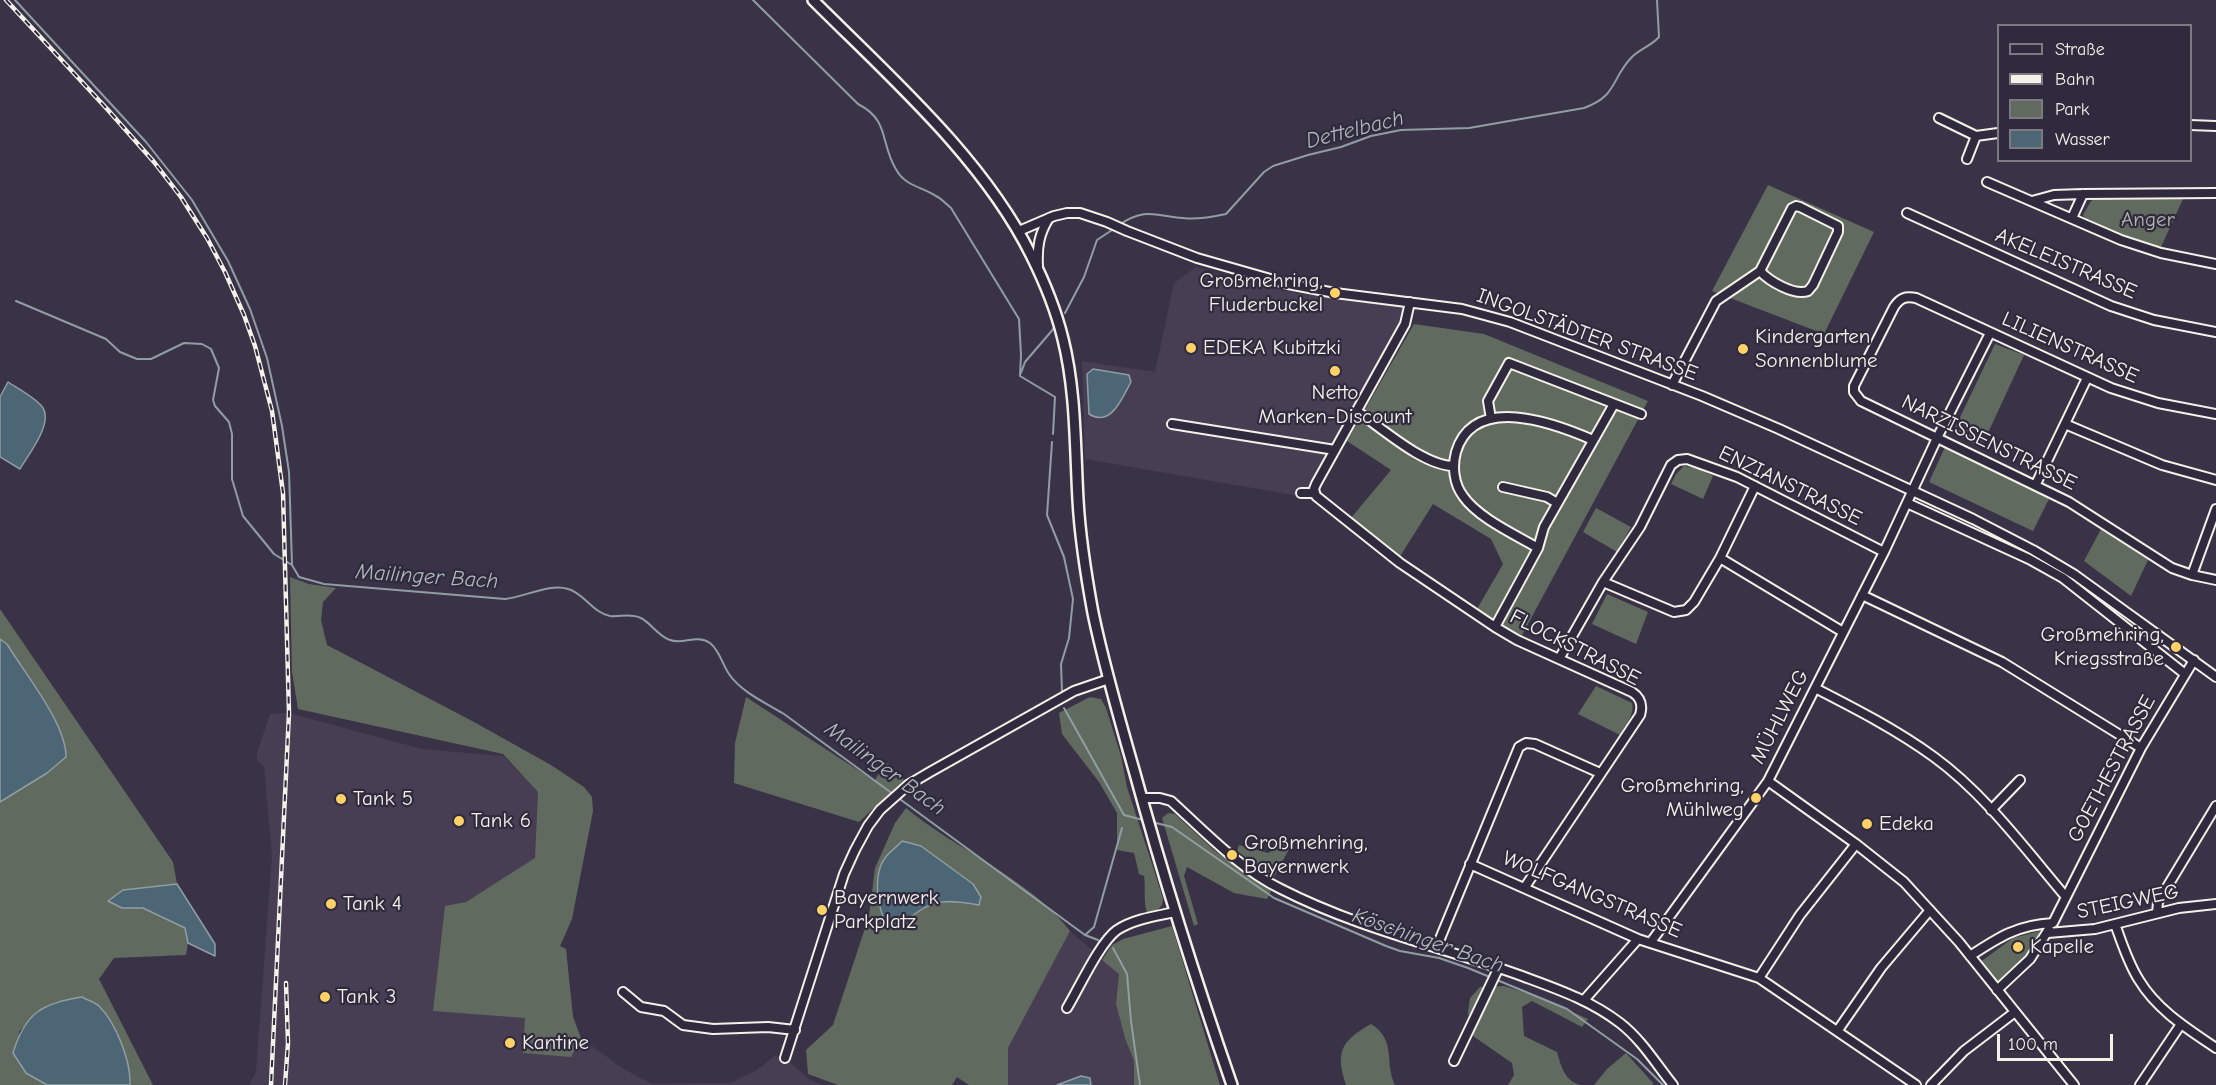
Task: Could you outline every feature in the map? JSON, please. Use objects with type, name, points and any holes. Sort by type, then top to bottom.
[{"type":"main road","points":[[813,0],[935,124],[988,186],[1019,231],[1039,272],[1063,337],[1069,367],[1073,397],[1078,501],[1084,560],[1094,616],[1109,679],[1175,912],[1232,1085]]},
{"type":"street","points":[[1940,118],[1976,136],[1997,133]]},
{"type":"street","points":[[2192,125],[2216,126]]},
{"type":"street","points":[[1966,159],[1976,136]]},
{"type":"street","points":[[1987,182],[2140,246],[2161,253],[2216,264]]},
{"type":"street","points":[[2072,218],[2083,194]]},
{"type":"street","points":[[2032,201],[2054,195],[2216,194]]},
{"type":"street","points":[[1672,385],[1716,301],[1760,271],[1794,207],[1800,207],[1834,223],[1839,228],[1811,288],[1805,292],[1799,293],[1760,271]]},
{"type":"street","name":"INGOLSTÄDTER STRASSE","points":[[1019,231],[1050,217],[1066,213],[1080,213],[1197,258],[1288,284],[1335,293],[1462,309],[1494,317],[1672,385],[1779,429],[1913,490],[2033,550],[2075,575],[2216,677]]},
{"type":"street","name":"AKELEISTRASSE","points":[[1907,213],[2111,306],[2154,320],[2216,332]]},
{"type":"street","points":[[1039,272],[1037,250],[1039,236],[1050,217]]},
{"type":"street","name":"NARZISSENSTRASSE","points":[[1916,298],[1902,298],[1894,307],[1856,380],[1854,392],[1861,401],[2036,484],[2100,520],[2158,560],[2192,575],[2216,580]]},
{"type":"street","name":"LILIENSTRASSE","points":[[1916,298],[2087,378],[2151,401],[2216,414]]},
{"type":"street","points":[[1301,494],[1314,493],[1316,484],[1405,324],[1410,302]]},
{"type":"street","name":"MÜHLWEG","points":[[1651,942],[1768,781],[1884,552],[1937,438],[1990,333]]},
{"type":"street","points":[[1491,418],[1488,401],[1509,363],[1641,414]]},
{"type":"street","points":[[2036,484],[2087,378]]},
{"type":"street","points":[[1495,627],[1538,548],[1544,527],[1614,404]]},
{"type":"street","points":[[1358,412],[1425,459],[1438,465],[1454,466]]},
{"type":"street","points":[[1538,548],[1472,507],[1458,488],[1454,466],[1455,455],[1464,436],[1473,427],[1491,418],[1512,417],[1545,423],[1593,440]]},
{"type":"street","points":[[1172,424],[1335,450]]},
{"type":"street","points":[[2065,424],[2162,465],[2216,480]]},
{"type":"street","name":"ENZIANSTRASSE","points":[[1603,582],[1640,527],[1671,465],[1678,459],[1692,461],[1737,477],[1884,552]]},
{"type":"street","points":[[1559,659],[1603,582],[1667,610],[1680,612],[1686,610],[1694,602],[1720,558],[1755,486]]},
{"type":"street","points":[[1503,487],[1547,497],[1557,503]]},
{"type":"street","name":"FLOCKSTRASSE","points":[[1314,493],[1319,500],[1400,563],[1495,627],[1517,640],[1632,692],[1640,700],[1640,715],[1525,887]]},
{"type":"street","points":[[1907,503],[2029,559],[2063,578],[2185,674]]},
{"type":"street","points":[[2192,575],[2216,508]]},
{"type":"street","points":[[1720,558],[1843,632]]},
{"type":"street","points":[[1862,594],[2002,662],[2141,748]]},
{"type":"street","name":"GOETHESTRASSE","points":[[1997,990],[2030,959],[2048,933],[2141,748],[2194,660]]},
{"type":"street","points":[[785,1058],[844,874],[868,826],[880,810],[908,785],[1074,692],[1109,679]]},
{"type":"street","points":[[1815,688],[1881,722],[1935,758],[1991,810],[2066,897]]},
{"type":"street","points":[[1437,946],[1516,752],[1522,744],[1535,744],[1600,772]]},
{"type":"street","points":[[1991,810],[2020,780]]},
{"type":"street","points":[[1768,781],[1856,844],[1904,882],[1970,956],[2074,1085]]},
{"type":"street","points":[[1142,798],[1156,797],[1171,801],[1239,861],[1280,889],[1324,908],[1437,946],[1497,971],[1585,999],[1618,1021],[1640,1040],[1673,1085]]},
{"type":"street","points":[[2157,913],[2158,902],[2216,806]]},
{"type":"street","points":[[1759,978],[1800,915],[1856,844]]},
{"type":"street","name":"WOLFGANGSTRASSE","points":[[1470,864],[1638,939],[1759,978],[1916,1085]]},
{"type":"street","name":"STEIGWEG","points":[[2048,933],[2075,932],[2157,913],[2216,904]]},
{"type":"street","points":[[1838,1030],[1881,968],[1930,910]]},
{"type":"street","points":[[1067,1008],[1103,945],[1116,930],[1140,920],[1175,912]]},
{"type":"street","points":[[1970,956],[2007,932],[2036,924],[2053,923]]},
{"type":"street","points":[[2115,924],[2138,979],[2159,1005],[2181,1024],[2216,1048]]},
{"type":"street","points":[[1585,999],[1638,939]]},
{"type":"street","points":[[1454,1061],[1497,971]]},
{"type":"street","points":[[623,992],[641,1007],[664,1011],[683,1025],[713,1029],[768,1027],[795,1030]]},
{"type":"street","points":[[1931,1085],[1964,1051],[2015,1012]]},
{"type":"street","points":[[2140,1085],[2181,1024]]},
{"type":"shaded area","points":[[1196,267],[1248,283],[1295,293],[1407,308],[1311,498],[1085,459],[1082,361],[1155,372],[1174,283]]},
{"type":"shaded area","points":[[289,713],[422,749],[503,756],[538,790],[536,858],[466,902],[566,949],[573,1017],[581,1038],[622,1068],[652,1084],[730,1083],[755,1071],[775,1056],[785,1058],[809,1079],[822,1085],[249,1085],[256,1072],[272,856],[264,767],[257,760],[257,753],[270,714]]},
{"type":"shaded area","points":[[1070,931],[1120,974],[1116,1004],[1134,1061],[1134,1085],[1091,1085],[1089,1078],[1081,1076],[1057,1085],[1008,1085],[1008,1048]]},
{"type":"green space","points":[[1768,185],[1874,232],[1824,334],[1712,291]]},
{"type":"green space","name":"Anger","points":[[2137,197],[2183,199],[2161,247],[2121,234],[2083,215],[2091,201],[2095,199]]},
{"type":"green space","points":[[1414,324],[1484,334],[1648,401],[1521,637],[1477,609],[1503,564],[1491,539],[1433,504],[1399,558],[1351,518],[1391,470],[1347,441]]},
{"type":"green space","points":[[1995,344],[2024,355],[1981,448],[1953,432]]},
{"type":"green space","points":[[1945,447],[2050,497],[2033,531],[1929,482]]},
{"type":"green space","points":[[1684,466],[1699,469],[1713,476],[1703,499],[1671,484],[1676,474]]},
{"type":"green space","points":[[1596,508],[1631,527],[1617,552],[1583,532]]},
{"type":"green space","points":[[2101,529],[2148,560],[2131,596],[2084,561]]},
{"type":"green space","points":[[290,577],[309,584],[336,588],[323,602],[321,620],[327,645],[551,765],[584,787],[592,797],[593,811],[572,919],[560,946],[566,949],[573,1017],[581,1038],[571,1057],[523,1053],[525,1018],[433,1011],[445,906],[466,902],[535,858],[538,792],[503,754],[298,709],[292,672]]},
{"type":"green space","points":[[1607,594],[1648,612],[1636,644],[1592,624]]},
{"type":"green space","points":[[0,609],[173,862],[177,884],[163,885],[122,908],[143,908],[185,928],[188,943],[186,955],[114,958],[99,979],[153,1085],[130,1085],[130,1076],[117,1033],[58,1001],[36,1012],[19,1032],[26,1073],[47,1085],[0,1085],[0,802],[47,773],[66,757],[60,730],[53,715],[7,644],[0,639]]},
{"type":"green space","points":[[1596,686],[1632,703],[1631,716],[1620,735],[1578,714]]},
{"type":"green space","points":[[746,697],[870,778],[875,780],[886,762],[904,780],[859,822],[734,783],[735,743]]},
{"type":"green space","points":[[1090,697],[1101,699],[1106,708],[1121,756],[1127,787],[1163,898],[1162,905],[1154,914],[1147,913],[1144,876],[1139,874],[1134,853],[1117,850],[1117,813],[1099,782],[1062,734],[1059,713]]},
{"type":"green space","points":[[906,808],[1034,895],[1070,931],[1008,1048],[1008,1085],[969,1085],[957,1077],[952,1085],[838,1085],[808,1074],[806,1050],[833,1025],[869,916],[875,868],[895,823]],"holes":[[[921,846],[941,862],[978,905],[954,902],[936,903],[919,911],[900,926]]]},
{"type":"green space","points":[[1168,813],[1175,814],[1215,851],[1271,891],[1267,899],[1234,893],[1187,867],[1184,876],[1198,924],[1194,926],[1162,818]]},
{"type":"green space","points":[[1295,838],[1274,877],[1237,851],[1239,845],[1268,853]]},
{"type":"green space","points":[[1172,926],[1220,1085],[1134,1085],[1134,1061],[1116,1004],[1119,974],[1102,960],[1112,945],[1123,939]]},
{"type":"green space","points":[[2040,931],[2028,953],[1998,984],[1979,963],[2013,938]]},
{"type":"green space","points":[[1504,986],[1537,996],[1588,1019],[1582,1027],[1532,1001],[1522,1007],[1524,1036],[1557,1052],[1567,1077],[1581,1085],[1508,1085],[1514,1075],[1512,1063],[1473,1036],[1468,1012],[1470,998],[1480,987]]},
{"type":"green space","points":[[1371,1024],[1384,1037],[1395,1085],[1346,1085],[1341,1064],[1343,1049],[1353,1036]]},
{"type":"green space","points":[[1626,1053],[1653,1083],[1652,1085],[1594,1085],[1607,1069]]},
{"type":"water","points":[[1093,369],[1129,375],[1131,382],[1120,403],[1104,417],[1089,414],[1087,374]]},
{"type":"water","points":[[8,382],[37,401],[45,415],[42,431],[20,469],[0,457],[0,397]]},
{"type":"water","points":[[0,639],[7,644],[52,714],[64,744],[66,757],[47,773],[0,802]]},
{"type":"water","points":[[902,841],[921,846],[973,884],[981,897],[979,905],[954,902],[936,903],[919,911],[900,926],[887,926],[879,901],[879,873],[885,858]]},
{"type":"water","points":[[177,884],[215,944],[215,956],[188,943],[185,928],[143,908],[122,908],[108,901],[123,890]]},
{"type":"water","points":[[82,997],[99,1006],[117,1032],[128,1065],[130,1085],[47,1085],[26,1073],[13,1053],[23,1028],[37,1012],[68,999]]},
{"type":"water","points":[[1081,1076],[1090,1078],[1091,1085],[1057,1085]]},
{"type":"waterway","points":[[15,0],[146,142],[192,200],[228,261],[250,309],[267,358],[282,426],[289,472],[292,564]]},
{"type":"waterway","name":"Köschinger Bach","points":[[753,0],[875,118],[880,125],[892,161],[901,176],[938,197],[951,208],[1019,319],[1020,376]]},
{"type":"waterway","name":"Dettelbach","points":[[1119,225],[1128,219],[1144,214],[1194,219],[1226,214],[1264,172],[1273,166],[1371,136],[1401,130],[1469,128],[1584,108],[1603,98],[1632,57],[1659,37],[1657,0]]},
{"type":"waterway","name":"Dettelbach","points":[[1065,313],[1084,277],[1097,240],[1115,228]]},
{"type":"waterway","name":"Mailinger Bach","points":[[16,301],[106,339],[120,352],[137,359],[151,359],[184,343],[202,344],[211,349],[219,368],[213,400],[215,406],[229,422],[232,434],[232,479],[243,516],[274,554],[292,565],[299,577],[324,584],[505,599],[546,589],[568,589],[579,594],[604,614],[641,618],[670,640],[705,640],[719,654],[729,674],[747,692],[784,714],[1085,935],[1098,940]]},
{"type":"waterway","name":"Dettelbach","points":[[1021,373],[1025,362],[1055,327]]},
{"type":"waterway","name":"Köschinger Bach","points":[[1020,376],[1055,397],[1053,434]]},
{"type":"waterway","name":"Köschinger Bach","points":[[1052,442],[1047,515],[1064,557],[1073,599],[1069,638],[1061,664],[1062,692]]},
{"type":"waterway","name":"Köschinger Bach","points":[[1064,708],[1124,815],[1143,820]]},
{"type":"waterway","name":"Köschinger Bach","points":[[1152,822],[1172,827],[1274,898],[1386,946],[1439,958],[1468,968],[1567,1009],[1637,1059],[1663,1085]]},
{"type":"waterway","name":"Köschinger Bach","points":[[1085,935],[1094,927],[1122,828]]},
{"type":"waterway","name":"Mailinger Bach","points":[[1113,948],[1127,974],[1140,1085]]},
{"type":"railway","points":[[6,0],[108,110],[154,162],[181,197],[207,238],[244,315],[255,346],[272,411],[283,493],[289,713],[271,1085]]},
{"type":"railway","points":[[285,1085],[288,1043],[286,983]]},
{"type":"place","name":"Großmehring, Fluderbuckel","points":[[1335,293]]},
{"type":"place","name":"EDEKA Kubitzki","points":[[1191,348]]},
{"type":"place","name":"Kindergarten Sonnenblume","points":[[1743,349]]},
{"type":"place","name":"Netto Marken-Discount","points":[[1335,371]]},
{"type":"place","name":"Großmehring, Kriegsstraße","points":[[2176,647]]},
{"type":"place","name":"Großmehring, Mühlweg","points":[[1756,798]]},
{"type":"place","name":"Tank 5","points":[[341,799]]},
{"type":"place","name":"Tank 6","points":[[459,821]]},
{"type":"place","name":"Edeka","points":[[1867,824]]},
{"type":"place","name":"Großmehring, Bayernwerk","points":[[1232,855]]},
{"type":"place","name":"Tank 4","points":[[331,904]]},
{"type":"place","name":"Bayernwerk Parkplatz","points":[[822,910]]},
{"type":"place","name":"Kapelle","points":[[2018,947]]},
{"type":"place","name":"Tank 3","points":[[325,997]]},
{"type":"place","name":"Kantine","points":[[510,1043]]}]
